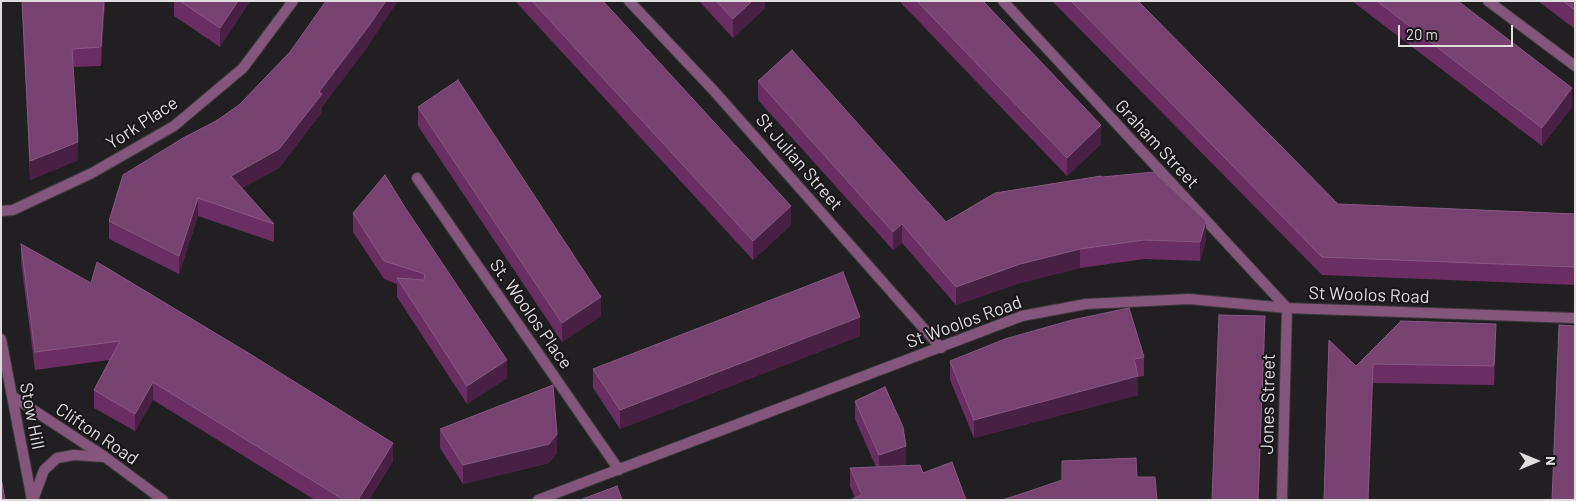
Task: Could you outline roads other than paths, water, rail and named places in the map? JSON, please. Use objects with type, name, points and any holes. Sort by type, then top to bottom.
[{"type":"street","name":"York Place","points":[[1,211],[13,210],[92,173],[174,126],[243,68],[293,1]]},
{"type":"street","name":"St Julian Street","points":[[629,1],[715,92],[941,348]]},
{"type":"street","name":"Graham Street","points":[[1003,1],[1287,308]]},
{"type":"street","points":[[1488,1],[1575,66]]},
{"type":"street","name":"St. Woolos Place","points":[[417,178],[619,470]]},
{"type":"street","name":"St Woolos Road","points":[[538,500],[1022,316],[1086,304],[1189,299],[1287,308],[1575,318]]},
{"type":"street","name":"Jones Street","points":[[1282,500],[1287,308]]},
{"type":"street","name":"Stow Hill","points":[[1,339],[33,500]]},
{"type":"street","name":"Clifton Road","points":[[12,396],[105,457],[163,500]]},
{"type":"street","points":[[33,500],[44,470],[57,458],[74,455],[105,457]]}]
